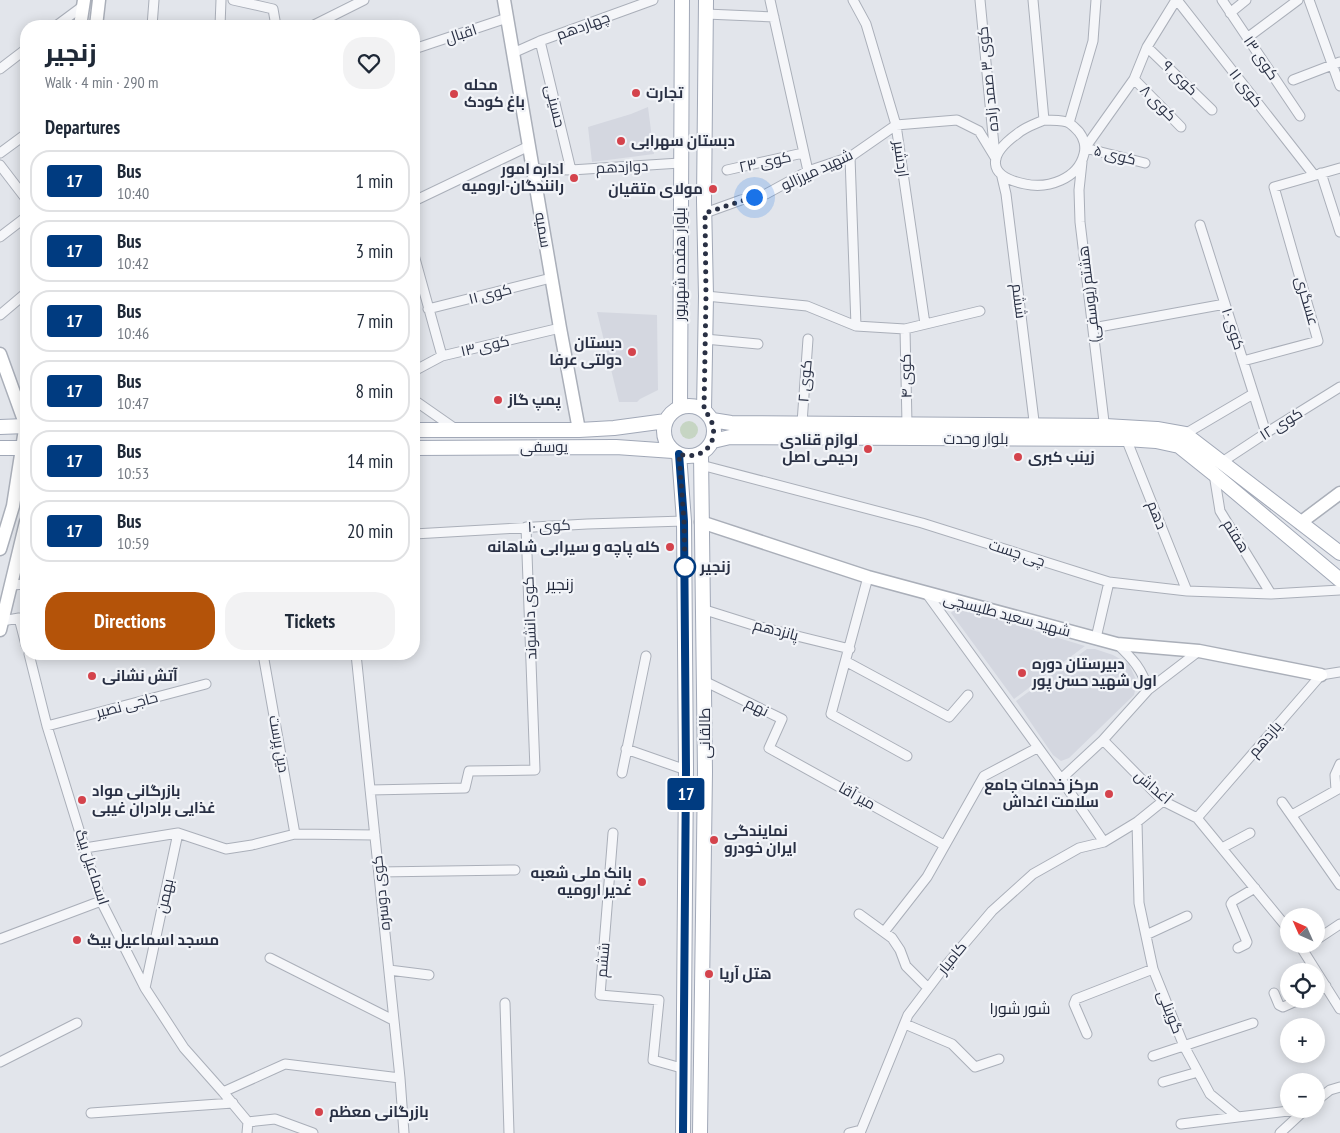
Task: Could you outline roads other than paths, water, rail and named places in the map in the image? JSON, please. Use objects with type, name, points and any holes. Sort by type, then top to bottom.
[{"type":"main road","name":"بلوار هفده شهریور","points":[[680,407],[682,0]]},
{"type":"main road","name":"بلوار هفده شهریور","points":[[706,7],[705,339],[708,415]]},
{"type":"main road","points":[[680,202],[705,207]]},
{"type":"main road","points":[[688,406],[708,415],[714,430],[713,441],[701,459],[676,453],[665,440],[664,427],[666,421],[680,407],[688,406]]},
{"type":"main road","name":"بلوار وحدت","points":[[708,415],[730,423],[802,423],[907,431]]},
{"type":"main road","name":"یوسفی","points":[[420,430],[579,430],[614,428],[666,421]]},
{"type":"main road","points":[[0,427],[20,426]]},
{"type":"main road","points":[[614,428],[616,447]]},
{"type":"main road","name":"بلوار وحدت","points":[[713,441],[730,437],[907,431],[1125,433],[1157,429],[1185,434],[1218,468],[1340,580]]},
{"type":"main road","name":"بلوار وحدت","points":[[1125,433],[1179,446],[1218,468],[1300,523],[1340,553]]},
{"type":"main road","name":"یوسفی","points":[[420,448],[616,447],[676,453]]},
{"type":"main road","points":[[0,448],[20,448]]},
{"type":"main road","name":"طالقانی","points":[[676,453],[684,521],[686,770],[683,1133]]},
{"type":"main road","name":"طالقانی","points":[[700,1133],[705,772],[701,459]]},
{"type":"street","points":[[97,20],[99,0]]},
{"type":"street","points":[[152,20],[154,0]]},
{"type":"street","points":[[220,20],[221,0]]},
{"type":"street","points":[[234,0],[275,4],[276,20]]},
{"type":"street","points":[[324,20],[364,0]]},
{"type":"street","name":"سمیه","points":[[504,0],[579,430]]},
{"type":"street","name":"چهاردهم","points":[[513,53],[540,41],[653,0]]},
{"type":"street","points":[[770,0],[808,171]]},
{"type":"street","name":"اردشیر","points":[[853,0],[866,24],[896,125],[925,324]]},
{"type":"street","name":"کوی ۳ صمد زاده","points":[[980,0],[996,159]]},
{"type":"street","points":[[1033,0],[1044,120]]},
{"type":"street","points":[[1069,123],[1093,41],[1096,0]]},
{"type":"street","points":[[1085,148],[1082,135],[1069,123],[1044,120],[1017,134],[999,152],[996,159],[996,168],[1002,177],[1028,185],[1058,181],[1073,174],[1082,162],[1085,148],[1134,79],[1147,47],[1176,0]]},
{"type":"street","name":"کوی ۱۱","points":[[1176,0],[1318,174]]},
{"type":"street","name":"کوی ۱۳","points":[[1222,0],[1300,116]]},
{"type":"street","points":[[1230,13],[1246,0]]},
{"type":"street","points":[[1247,38],[1298,0]]},
{"type":"street","points":[[1310,0],[1336,63],[1340,86]]},
{"type":"street","points":[[63,20],[83,3]]},
{"type":"street","points":[[81,20],[83,3]]},
{"type":"street","points":[[706,7],[774,17]]},
{"type":"street","name":"اقبال","points":[[420,47],[508,18]]},
{"type":"street","name":"حسینی","points":[[540,41],[571,170]]},
{"type":"street","name":"کوی ۹","points":[[1147,47],[1212,110]]},
{"type":"street","points":[[0,68],[20,53]]},
{"type":"street","points":[[1293,80],[1336,63]]},
{"type":"street","name":"کوی ۸","points":[[1134,79],[1181,127]]},
{"type":"street","points":[[896,125],[957,120],[979,131],[996,159]]},
{"type":"street","name":"شهید میرزالو","points":[[705,207],[766,194],[808,171],[850,156],[896,125]]},
{"type":"street","points":[[0,153],[20,138]]},
{"type":"street","points":[[420,198],[529,146]]},
{"type":"street","name":"کوی ۵","points":[[1085,148],[1145,163]]},
{"type":"street","name":"کوی ۲۳","points":[[727,170],[804,153]]},
{"type":"street","points":[[850,156],[856,326]]},
{"type":"street","name":"هشتم (یوسفی)","points":[[1082,162],[1079,203],[1105,433]]},
{"type":"street","name":"دوازدهم","points":[[533,168],[571,170],[680,163]]},
{"type":"street","points":[[0,165],[20,191]]},
{"type":"street","points":[[1340,168],[1318,174],[1340,232]]},
{"type":"street","name":"عسگری","points":[[1243,361],[1318,341],[1274,187],[1318,174]]},
{"type":"street","name":"ششم","points":[[1002,177],[1006,194],[1034,432]]},
{"type":"street","points":[[0,237],[20,222]]},
{"type":"street","name":"کوی ۱۰","points":[[1200,225],[1266,433]]},
{"type":"street","points":[[420,278],[442,356]]},
{"type":"street","name":"کوی ۱۱","points":[[428,309],[551,278]]},
{"type":"street","points":[[706,296],[807,306],[856,326],[905,329],[980,312]]},
{"type":"street","points":[[0,315],[20,298]]},
{"type":"street","points":[[1093,328],[1225,304]]},
{"type":"street","name":"کوی ۱۳","points":[[420,367],[442,356],[560,328]]},
{"type":"street","name":"کوی ۴","points":[[905,329],[907,431]]},
{"type":"street","points":[[705,339],[758,344]]},
{"type":"street","name":"کوی ۲","points":[[802,423],[808,339]]},
{"type":"street","points":[[0,354],[20,409]]},
{"type":"street","name":"کوی ۱۲","points":[[1218,468],[1266,433],[1340,387]]},
{"type":"street","points":[[1185,434],[1253,394]]},
{"type":"street","points":[[420,404],[457,430]]},
{"type":"street","name":"دهم","points":[[1125,433],[1187,591]]},
{"type":"street","name":"چی چست","points":[[701,459],[922,523],[1109,582],[1187,591],[1271,594],[1340,590]]},
{"type":"street","points":[[0,549],[6,507],[20,464]]},
{"type":"street","name":"هفتم","points":[[1218,468],[1220,511],[1271,594]]},
{"type":"street","points":[[1300,523],[1340,493]]},
{"type":"street","name":"کوی ۱۰","points":[[420,534],[586,524],[684,521]]},
{"type":"street","name":"شهید سعید طلیسچی","points":[[701,522],[868,577],[1117,644],[1199,650],[1321,674]]},
{"type":"street","name":"کوی دانشوند","points":[[370,790],[465,788],[469,771],[535,770],[526,528]]},
{"type":"street","points":[[20,541],[6,584],[1,624],[20,618]]},
{"type":"street","points":[[868,577],[831,714],[908,756]]},
{"type":"street","points":[[1096,638],[1109,582]]},
{"type":"street","points":[[6,584],[20,584]]},
{"type":"street","points":[[927,594],[1061,779],[1104,842]]},
{"type":"street","name":"پانزدهم","points":[[702,609],[756,626],[850,649]]},
{"type":"street","points":[[1117,644],[1136,663],[1144,676],[1148,690]]},
{"type":"street","points":[[1061,779],[1103,740],[1148,690],[1199,650]]},
{"type":"street","points":[[622,773],[646,656]]},
{"type":"street","name":"اسماعیل بیگ","points":[[30,660],[47,726],[101,901],[145,988],[184,1048],[248,1122]]},
{"type":"street","name":"دین پرست","points":[[263,660],[295,834]]},
{"type":"street","name":"کوی دوسره","points":[[357,660],[390,970],[404,1133]]},
{"type":"street","points":[[846,662],[949,717],[968,696]]},
{"type":"street","points":[[1321,674],[1340,672]]},
{"type":"street","name":"یازدهم","points":[[1197,818],[1321,674]]},
{"type":"street","name":"نهم","points":[[704,681],[782,719],[769,748]]},
{"type":"street","name":"حاجی نصیر","points":[[47,726],[206,684]]},
{"type":"street","name":"آغداش","points":[[1103,740],[1163,801],[1197,818],[1280,919]]},
{"type":"street","name":"میر آقا","points":[[769,748],[944,845]]},
{"type":"street","points":[[884,932],[927,878],[984,776],[1037,748]]},
{"type":"street","points":[[626,749],[686,770]]},
{"type":"street","points":[[1292,815],[1338,789],[1335,775],[1340,764]]},
{"type":"street","name":"کامیار","points":[[860,1131],[908,1015],[992,911],[1033,874],[1079,848],[1104,842],[1137,822],[1163,801]]},
{"type":"street","points":[[1282,802],[1340,885]]},
{"type":"street","name":"گوینلی","points":[[1137,822],[1139,903],[1153,969],[1184,1046],[1210,1094],[1238,1117]]},
{"type":"street","points":[[85,848],[178,833],[226,849],[252,845],[295,834],[375,835]]},
{"type":"street","name":"بهمن","points":[[145,988],[178,833]]},
{"type":"street","name":"ششم","points":[[614,833],[600,996],[659,1000],[653,1060],[685,1069]]},
{"type":"street","points":[[1222,848],[1250,833]]},
{"type":"street","points":[[379,872],[515,870]]},
{"type":"street","points":[[1238,948],[1247,942],[1231,904],[1255,888]]},
{"type":"street","points":[[0,939],[101,901]]},
{"type":"street","points":[[859,914],[892,938],[900,950],[906,966],[928,988]]},
{"type":"street","points":[[1146,935],[1187,916]]},
{"type":"street","points":[[1325,934],[1340,924]]},
{"type":"street","points":[[1308,953],[1340,1009]]},
{"type":"street","points":[[270,958],[393,1020]]},
{"type":"street","points":[[1087,1034],[1074,1004],[1076,999],[1153,969]]},
{"type":"street","points":[[390,970],[429,975]]},
{"type":"street","points":[[1274,993],[1280,1006]]},
{"type":"street","points":[[505,1003],[509,1133]]},
{"type":"street","points":[[0,1062],[77,1023]]},
{"type":"street","points":[[1153,1056],[1253,1023]]},
{"type":"street","points":[[905,1024],[952,1044],[975,1067],[999,1058]]},
{"type":"street","points":[[223,1092],[285,1064],[400,1078]]},
{"type":"street","points":[[1163,1082],[1198,1072]]},
{"type":"street","points":[[1325,1094],[1340,1087]]},
{"type":"street","points":[[91,1113],[233,1103]]},
{"type":"street","points":[[1180,1124],[1280,1112]]},
{"type":"street","points":[[1280,1133],[1296,1118]]},
{"type":"street","points":[[248,1133],[248,1122],[275,1119],[312,1133]]},
{"type":"street","points":[[849,1133],[860,1131],[871,1133]]},
{"type":"place","name":"تجارت","points":[[636,93]]},
{"type":"place","name":"محله باغ کودک","points":[[454,94]]},
{"type":"place","name":"دبستان سهرابی","points":[[621,141]]},
{"type":"place","name":"اداره امور رانندگان-ارومیه","points":[[574,178]]},
{"type":"place","name":"مولای متقیان","points":[[713,189]]},
{"type":"place","name":"دبستان دولتی عرفا","points":[[632,352]]},
{"type":"place","name":"پمپ گاز","points":[[498,400]]},
{"type":"place","name":"لوازم قنادی رحیمی اصل","points":[[868,449]]},
{"type":"place","name":"زینب کبری","points":[[1018,457]]},
{"type":"place","name":"کله پاچه و سیرابی شاهانه","points":[[670,547]]},
{"type":"place","name":"زنجیر","points":[[685,567]]},
{"type":"place","name":"دبیرستان دوره اول شهید حسن پور","points":[[1022,673]]},
{"type":"place","name":"آتش نشانی","points":[[92,676]]},
{"type":"place","name":"مرکز خدمات جامع سلامت اغداش","points":[[1109,794]]},
{"type":"place","name":"بازرگانی مواد غذایی برادران غیبی","points":[[82,800]]},
{"type":"place","name":"نمایندگی ایران خودرو","points":[[714,840]]},
{"type":"place","name":"بانک ملی شعبه غدیر ارومیه","points":[[642,882]]},
{"type":"place","name":"مسجد اسماعیل بیگ","points":[[77,940]]},
{"type":"place","name":"هتل آریا","points":[[709,974]]},
{"type":"place","name":"بازرگانی معظم","points":[[319,1112]]},
{"type":"district","name":"زنجیر","points":[[560,584]]},
{"type":"district","name":"شور شورا","points":[[1020,1008]]}]
